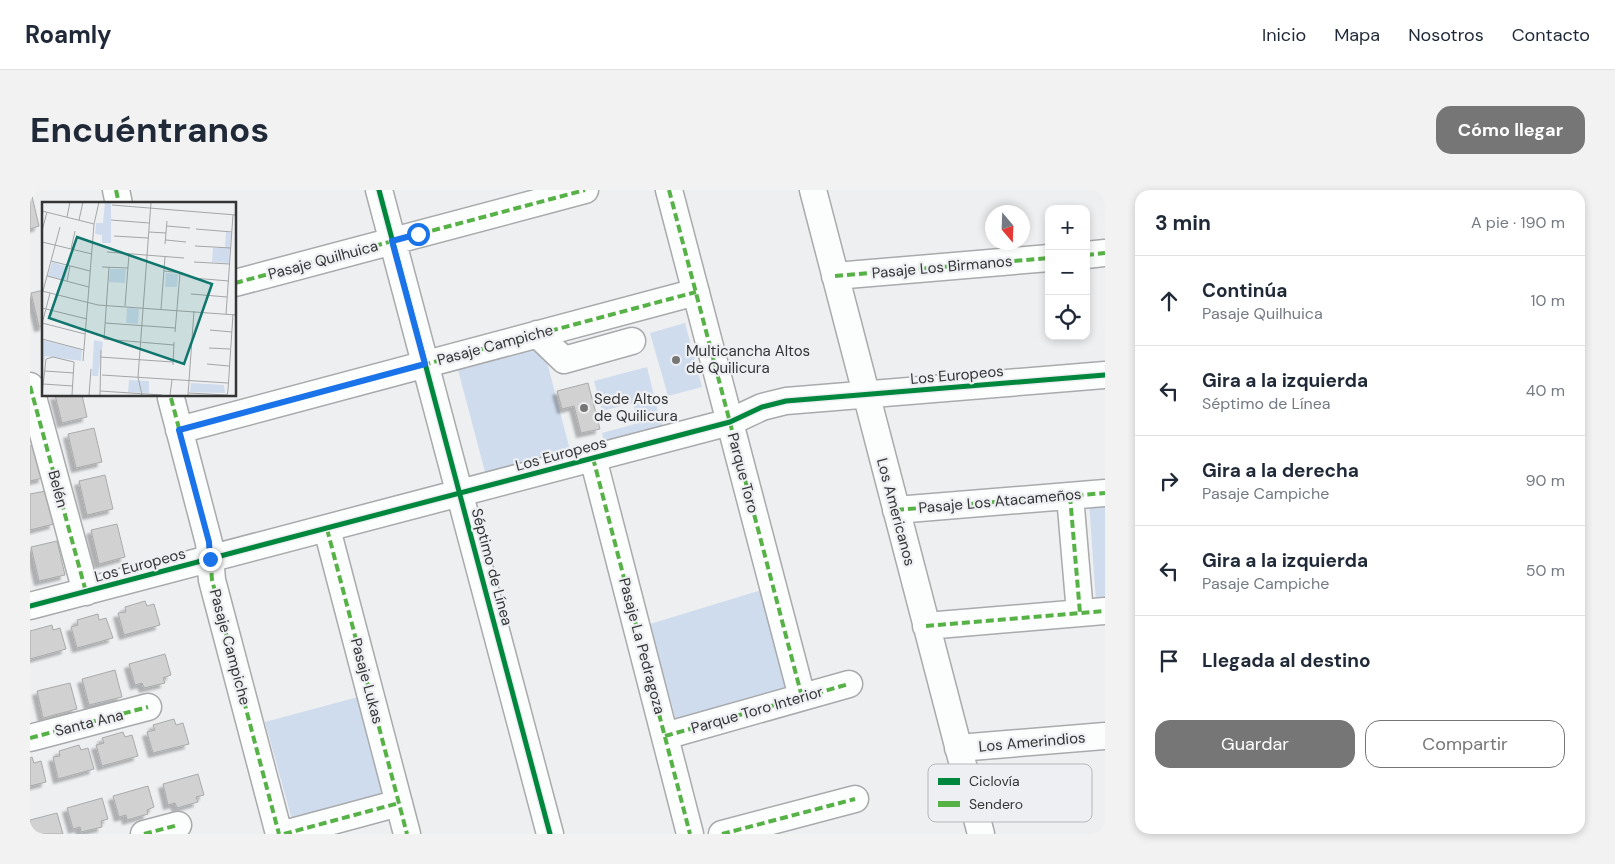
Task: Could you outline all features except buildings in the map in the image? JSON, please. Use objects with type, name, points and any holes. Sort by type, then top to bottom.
[{"type":"street","name":"Séptimo de Línea","points":[[379,190],[550,834]]},
{"type":"street","name":"Pasaje Quilhuica","points":[[236,283],[585,190]]},
{"type":"street","name":"Parque Toro","points":[[669,190],[802,698]]},
{"type":"street","name":"Los Americanos","points":[[813,190],[962,764]]},
{"type":"street","points":[[1090,255],[1105,253]]},
{"type":"street","name":"Pasaje Los Birmanos","points":[[835,276],[1045,258]]},
{"type":"street","name":"Pasaje Campiche","points":[[179,430],[696,292]]},
{"type":"street","points":[[537,334],[564,360],[632,341]]},
{"type":"street","name":"Los Europeos","points":[[30,606],[730,422],[762,408],[786,401],[1105,375]]},
{"type":"street","name":"Belén","points":[[30,386],[86,592]]},
{"type":"street","name":"Pasaje Campiche","points":[[171,398],[209,542],[212,580],[279,834]]},
{"type":"street","name":"Pasaje La Pedragoza","points":[[593,458],[690,834]]},
{"type":"street","name":"Pasaje Los Atacameños","points":[[896,510],[1105,493]]},
{"type":"street","points":[[926,626],[1093,612],[1070,496]]},
{"type":"street","name":"Pasaje Lukas","points":[[327,529],[407,834]]},
{"type":"street","name":"Parque Toro Interior","points":[[665,736],[849,684]]},
{"type":"street","name":"Santa Ana","points":[[30,738],[148,708]]},
{"type":"street","name":"Los Amerindios","points":[[958,748],[1105,736]]},
{"type":"street","points":[[722,834],[855,799]]},
{"type":"street","points":[[284,834],[399,804]]},
{"type":"street","points":[[144,834],[178,825]]},
{"type":"shaded area","name":"Multicancha Altos de Quilicura","points":[[685,323],[702,387],[668,396],[650,333]]},
{"type":"shaded area","points":[[542,343],[570,450],[485,472],[457,366]]},
{"type":"shaded area","points":[[647,367],[658,412],[637,417],[633,403],[602,411],[594,381]]},
{"type":"shaded area","points":[[661,417],[663,428],[605,444],[602,433]]},
{"type":"shaded area","points":[[1105,499],[1105,601],[1096,602],[1089,501]]},
{"type":"shaded area","points":[[765,589],[791,690],[677,724],[650,624]]},
{"type":"shaded area","points":[[358,697],[384,795],[292,820],[265,722]]},
{"type":"marked path","points":[[116,190],[119,202]]},
{"type":"marked path","points":[[236,283],[585,190]]},
{"type":"marked path","points":[[669,190],[802,697]]},
{"type":"marked path","points":[[1090,255],[1105,253]]},
{"type":"marked path","points":[[835,276],[1045,258]]},
{"type":"marked path","points":[[179,430],[696,292]]},
{"type":"marked path","points":[[30,386],[86,592]]},
{"type":"marked path","points":[[171,398],[209,543],[212,580],[279,834]]},
{"type":"marked path","points":[[593,458],[690,834]]},
{"type":"marked path","points":[[896,510],[1105,493]]},
{"type":"marked path","points":[[1070,496],[1080,613]]},
{"type":"marked path","points":[[327,529],[407,834]]},
{"type":"marked path","points":[[926,626],[1105,611]]},
{"type":"marked path","points":[[665,736],[849,684]]},
{"type":"marked path","points":[[30,738],[148,707]]},
{"type":"marked path","points":[[722,834],[855,799]]},
{"type":"marked path","points":[[284,834],[399,803]]},
{"type":"marked path","points":[[144,834],[178,825]]},
{"type":"cycle path","points":[[379,190],[550,834]]},
{"type":"cycle path","points":[[30,606],[730,422],[762,407],[786,401],[1105,375]]},
{"type":"place","name":"Multicancha Altos de Quilicura","points":[[676,360]]},
{"type":"place","name":"Sede Altos de Quilicura","points":[[584,408]]},
{"type":"route","points":[[210,559],[209,542],[179,430],[425,364],[392,241],[418,234]]}]
